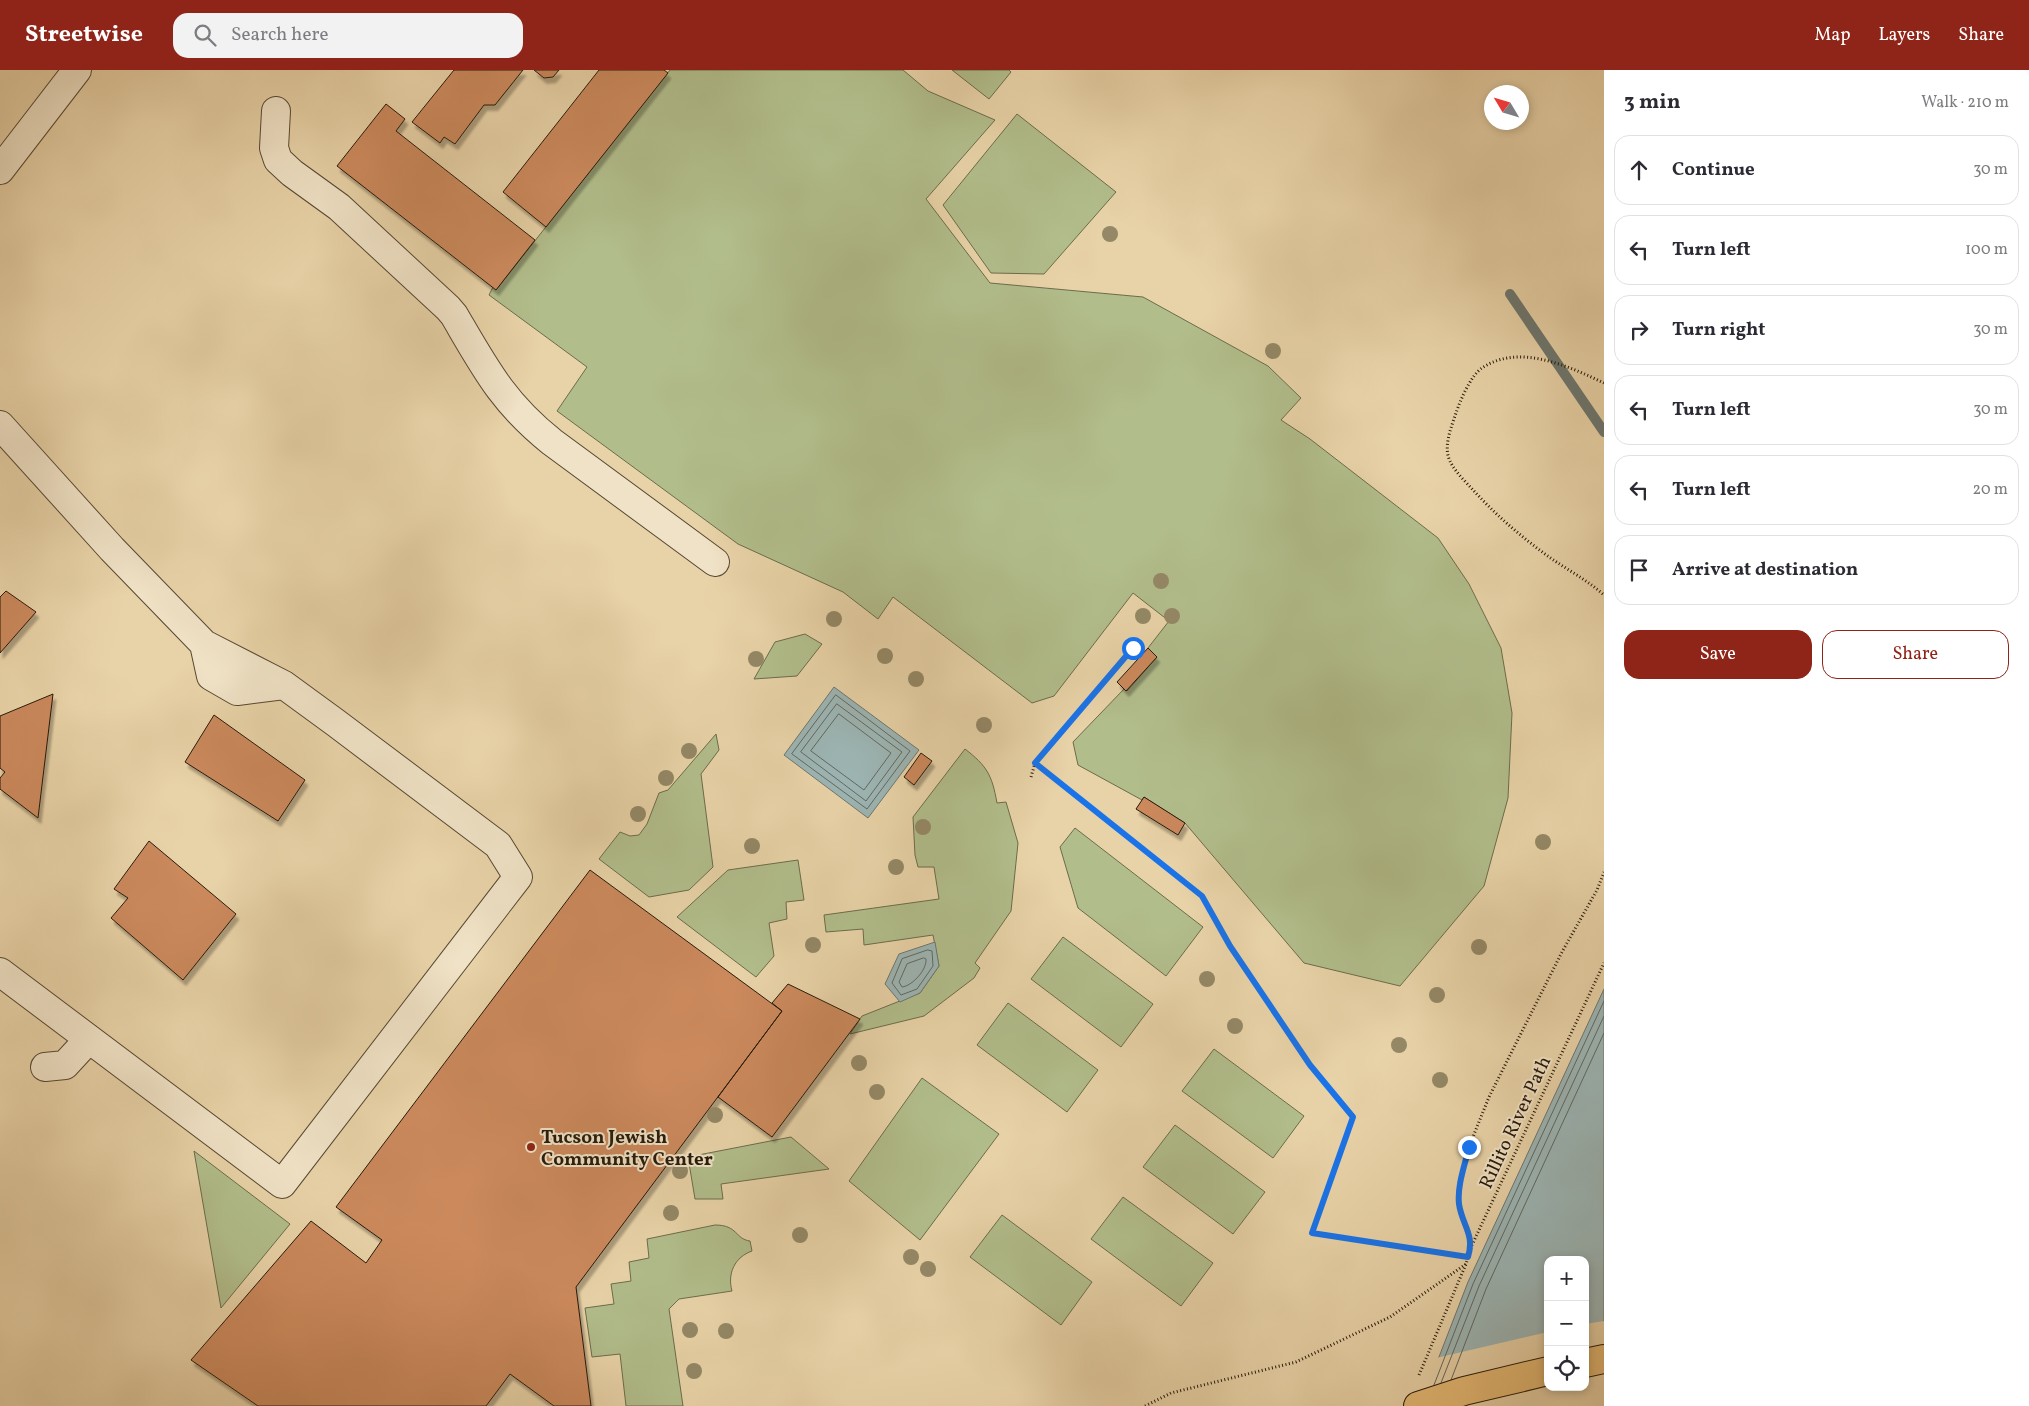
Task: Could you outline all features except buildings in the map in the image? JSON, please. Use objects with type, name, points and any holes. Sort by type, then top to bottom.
[{"type":"main road","points":[[1589,1362],[1604,1359]]},
{"type":"main road","points":[[1418,1406],[1464,1391],[1544,1372]]},
{"type":"street","points":[[0,170],[78,70]]},
{"type":"street","points":[[276,111],[274,148],[278,160],[292,173],[338,207],[448,308],[492,380],[512,405],[552,442],[715,562]]},
{"type":"street","points":[[0,425],[112,549],[204,644],[211,676],[237,691],[284,685],[498,845],[518,877],[282,1184],[0,972]]},
{"type":"street","points":[[45,1068],[65,1065],[89,1039]]},
{"type":"path","points":[[1604,383],[1542,360],[1508,356],[1480,368],[1468,385],[1459,404],[1447,445],[1449,461],[1495,515],[1544,553],[1604,595]]},
{"type":"path","points":[[1031,777],[1035,763],[1133,648]]},
{"type":"path","points":[[1035,763],[1202,896],[1230,946],[1310,1065],[1353,1117],[1312,1233],[1468,1257]]},
{"type":"path","points":[[1472,1245],[1459,1204],[1460,1181],[1469,1147],[1488,1097],[1562,952],[1597,890],[1604,872]]},
{"type":"path","name":"Rillito River Path","points":[[1417,1379],[1466,1264],[1472,1245],[1604,963]]},
{"type":"path","points":[[1145,1406],[1171,1393],[1296,1362],[1390,1318],[1466,1264]]},
{"type":"green space","points":[[670,70],[903,70],[928,91],[995,120],[926,199],[990,283],[1143,297],[1268,366],[1301,398],[1281,420],[1310,439],[1438,538],[1469,584],[1501,648],[1512,713],[1508,798],[1484,886],[1400,986],[1304,963],[1185,823],[1144,797],[1142,800],[1078,765],[1073,742],[1124,689],[1127,691],[1157,657],[1148,648],[1169,621],[1133,593],[1054,696],[1032,703],[893,597],[878,619],[843,592],[738,544],[557,411],[587,367],[489,295],[493,287],[496,290]]},
{"type":"green space","points":[[952,70],[1009,70],[1011,72],[989,99]]},
{"type":"green space","points":[[1017,114],[1116,192],[1044,274],[991,273],[943,205]]},
{"type":"green space","points":[[805,634],[822,644],[797,676],[754,679],[775,642]]},
{"type":"green space","points":[[716,734],[719,750],[701,774],[713,867],[689,890],[649,897],[599,859],[620,832],[630,836],[639,835],[647,824],[659,793],[668,790]]},
{"type":"green space","points":[[965,749],[979,761],[987,772],[993,785],[997,803],[1006,802],[1018,843],[1011,911],[975,963],[980,968],[974,978],[924,1016],[850,1034],[862,1016],[920,993],[939,966],[933,935],[864,945],[863,929],[826,932],[824,915],[939,899],[934,867],[918,867],[915,855],[913,817]]},
{"type":"green space","points":[[1075,828],[1203,927],[1166,976],[1078,908],[1060,847]]},
{"type":"green space","points":[[798,860],[804,900],[786,902],[787,919],[769,923],[774,956],[756,977],[677,917],[728,870]]},
{"type":"green space","points":[[1063,937],[1153,1004],[1121,1047],[1031,979]]},
{"type":"green space","points":[[1008,1003],[1098,1070],[1067,1112],[977,1045]]},
{"type":"green space","points":[[1214,1049],[1304,1116],[1273,1158],[1182,1091]]},
{"type":"green space","points":[[922,1078],[999,1134],[920,1240],[849,1181]]},
{"type":"green space","points":[[1175,1125],[1265,1192],[1233,1234],[1143,1167]]},
{"type":"green space","points":[[791,1137],[829,1169],[721,1184],[723,1199],[695,1199],[688,1157]]},
{"type":"green space","points":[[194,1151],[290,1224],[221,1308]]},
{"type":"green space","points":[[1123,1197],[1213,1263],[1181,1306],[1091,1239]]},
{"type":"green space","points":[[1002,1215],[1092,1282],[1061,1325],[970,1257]]},
{"type":"green space","points":[[715,1225],[728,1227],[741,1238],[750,1241],[752,1251],[741,1257],[734,1266],[731,1278],[732,1291],[679,1299],[669,1309],[683,1406],[626,1406],[620,1354],[592,1357],[585,1308],[614,1304],[611,1284],[631,1281],[629,1262],[649,1258],[647,1239]]},
{"type":"water","points":[[834,687],[919,750],[868,818],[784,755]]},
{"type":"water","points":[[935,942],[939,966],[920,993],[900,1002],[885,984],[899,954]]},
{"type":"water","points":[[1604,989],[1604,1406],[1420,1406],[1468,1282]]},
{"type":"pier","points":[[1604,1321],[1604,1406],[1418,1406],[1436,1358],[1544,1333],[1544,1391],[1589,1391],[1589,1323]]},
{"type":"waterway","points":[[1510,294],[1604,432]]},
{"type":"place","name":"Tucson Jewish Community Center","points":[[531,1147]]},
{"type":"route","points":[[1133,648],[1035,763],[1202,896],[1230,946],[1310,1065],[1353,1117],[1312,1233],[1468,1257],[1472,1245],[1459,1204],[1460,1181],[1469,1147]]}]
